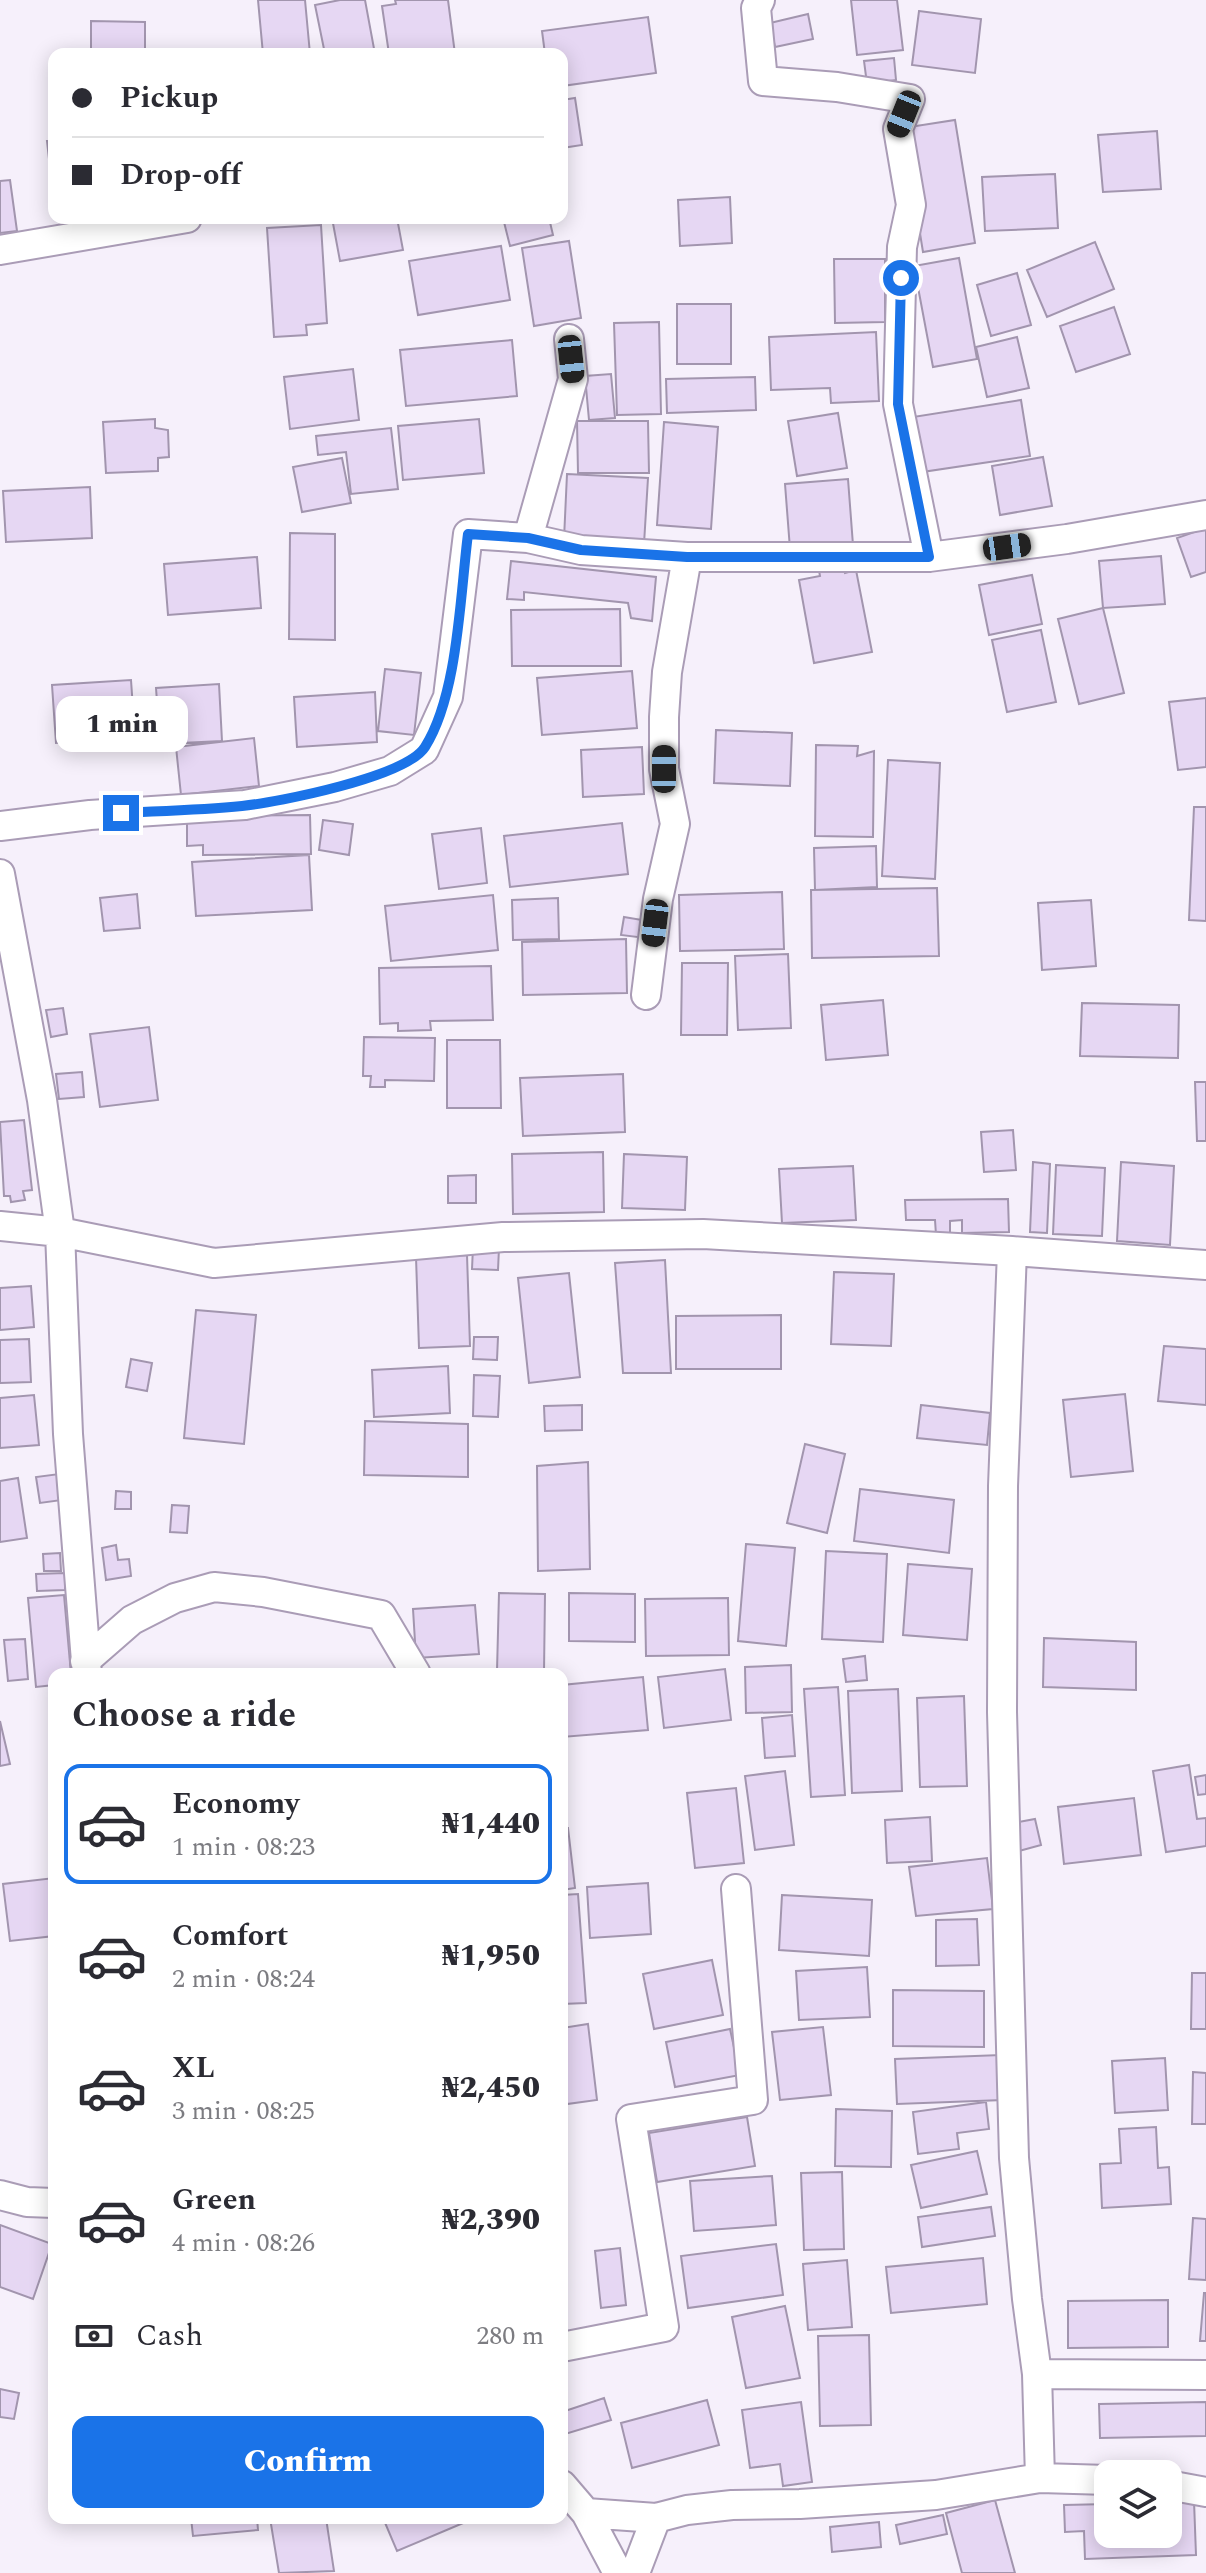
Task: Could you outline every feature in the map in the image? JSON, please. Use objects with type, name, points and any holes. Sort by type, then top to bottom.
[{"type":"street","points":[[760,0],[756,8],[763,81],[837,87],[910,99],[898,129],[911,205],[902,247],[898,404],[929,557]]},
{"type":"street","points":[[0,250],[152,224]]},
{"type":"street","points":[[528,538],[573,379],[569,339]]},
{"type":"street","points":[[0,826],[90,815],[245,805],[335,787],[390,771],[424,750],[448,697],[468,534],[528,538],[581,550],[687,557],[929,557],[1067,539],[1206,515]]},
{"type":"street","points":[[646,995],[658,899],[675,824],[664,769],[664,717],[667,672],[687,557]]},
{"type":"street","points":[[0,874],[42,1100],[60,1232],[68,1434],[86,1668]]},
{"type":"street","points":[[0,1226],[60,1232],[214,1263],[503,1237],[703,1234],[1206,1265]]},
{"type":"street","points":[[1012,1251],[1003,1486],[1002,1712],[1014,2158],[1037,2374],[1040,2478]]},
{"type":"street","points":[[86,1668],[132,1620],[175,1598],[214,1587],[263,1592],[381,1615],[412,1668]]},
{"type":"street","points":[[568,2346],[664,2327],[631,2119],[753,2100],[736,1889]]},
{"type":"street","points":[[0,2195],[27,2202],[48,2203]]},
{"type":"street","points":[[1037,2374],[1206,2375]]},
{"type":"street","points":[[586,2513],[656,2518],[687,2510],[732,2505],[936,2495],[1040,2478],[1094,2480]]},
{"type":"street","points":[[1182,2488],[1206,2492]]},
{"type":"street","points":[[568,2492],[586,2513],[618,2573]]},
{"type":"street","points":[[635,2573],[656,2518]]},
{"type":"building","points":[[258,0],[305,0],[309,48],[262,48]]},
{"type":"building","points":[[340,0],[365,0],[374,48],[324,48],[315,5]]},
{"type":"building","points":[[395,0],[448,0],[454,48],[388,48],[382,6],[396,4]]},
{"type":"building","points":[[851,0],[897,0],[903,50],[857,55]]},
{"type":"building","points":[[919,11],[981,19],[975,73],[912,65]]},
{"type":"building","points":[[808,14],[813,39],[775,47],[770,23]]},
{"type":"building","points":[[648,17],[656,73],[568,85],[568,48],[544,48],[542,31]]},
{"type":"building","points":[[91,21],[145,22],[145,48],[91,48]]},
{"type":"building","points":[[894,58],[896,80],[867,84],[864,61]]},
{"type":"building","points":[[575,98],[582,145],[568,147],[568,99]]},
{"type":"building","points":[[955,120],[975,243],[923,252],[903,128]]},
{"type":"building","points":[[1157,131],[1161,189],[1103,192],[1098,135]]},
{"type":"building","points":[[1055,174],[1058,228],[985,231],[982,177]]},
{"type":"building","points":[[10,180],[17,231],[0,233],[0,181]]},
{"type":"building","points":[[730,197],[732,243],[680,246],[678,200]]},
{"type":"building","points":[[333,224],[398,224],[403,250],[340,261]]},
{"type":"building","points":[[504,224],[550,224],[553,235],[510,246]]},
{"type":"building","points":[[321,225],[327,323],[306,325],[307,335],[274,337],[267,228]]},
{"type":"building","points":[[569,241],[581,318],[534,326],[522,248]]},
{"type":"building","points":[[1095,242],[1114,289],[1047,317],[1027,270]]},
{"type":"building","points":[[501,246],[510,300],[418,315],[409,261]]},
{"type":"building","points":[[959,258],[977,359],[933,367],[914,266]]},
{"type":"building","points":[[834,259],[885,259],[885,322],[835,323]]},
{"type":"building","points":[[1017,273],[1031,325],[991,336],[977,285]]},
{"type":"building","points":[[677,304],[731,304],[731,364],[677,364]]},
{"type":"building","points":[[1114,307],[1130,354],[1076,372],[1060,326]]},
{"type":"building","points":[[659,322],[661,414],[617,415],[614,323]]},
{"type":"building","points":[[876,332],[879,401],[831,403],[830,388],[771,390],[769,337]]},
{"type":"building","points":[[1017,337],[1029,388],[987,397],[976,347]]},
{"type":"building","points":[[512,340],[517,396],[406,406],[400,350]]},
{"type":"building","points":[[353,369],[359,420],[290,429],[284,377]]},
{"type":"building","points":[[611,374],[615,418],[589,420],[585,376]]},
{"type":"building","points":[[755,377],[756,410],[667,413],[666,379]]},
{"type":"building","points":[[1021,400],[1030,456],[922,472],[913,417]]},
{"type":"building","points":[[838,413],[847,468],[797,476],[788,421]]},
{"type":"building","points":[[155,419],[155,428],[168,430],[169,457],[158,458],[158,471],[106,473],[103,422]]},
{"type":"building","points":[[479,419],[484,473],[403,480],[398,426]]},
{"type":"building","points":[[577,421],[648,421],[649,473],[578,473]]},
{"type":"building","points":[[664,422],[718,427],[711,529],[657,525]]},
{"type":"building","points":[[391,428],[398,489],[351,494],[346,452],[318,455],[316,436]]},
{"type":"building","points":[[1043,457],[1052,506],[1000,515],[992,466]]},
{"type":"building","points":[[342,458],[351,503],[302,512],[293,467]]},
{"type":"building","points":[[567,474],[648,478],[644,544],[564,539]]},
{"type":"building","points":[[848,479],[853,545],[790,549],[785,484]]},
{"type":"building","points":[[90,487],[92,538],[6,542],[3,491]]},
{"type":"building","points":[[1206,528],[1206,572],[1191,577],[1177,538]]},
{"type":"building","points":[[290,533],[335,534],[335,640],[289,639]]},
{"type":"building","points":[[1161,556],[1165,604],[1103,608],[1099,561]]},
{"type":"building","points":[[257,557],[261,608],[168,615],[164,564]]},
{"type":"building","points":[[843,560],[845,573],[856,570],[872,652],[814,663],[799,580],[820,576],[818,565]]},
{"type":"building","points":[[511,561],[656,577],[652,621],[631,618],[628,603],[524,592],[524,600],[507,599]]},
{"type":"building","points":[[1032,575],[1042,624],[989,635],[979,585]]},
{"type":"building","points":[[1103,608],[1124,693],[1079,704],[1058,619]]},
{"type":"building","points":[[620,609],[621,666],[512,666],[511,610]]},
{"type":"building","points":[[1041,630],[1056,702],[1007,712],[992,640]]},
{"type":"building","points":[[385,669],[421,673],[414,735],[378,731]]},
{"type":"building","points":[[632,671],[637,728],[542,735],[537,678]]},
{"type":"building","points":[[131,680],[135,738],[56,743],[52,685]]},
{"type":"building","points":[[219,684],[222,741],[160,744],[156,688]]},
{"type":"building","points":[[375,692],[377,742],[297,747],[294,697]]},
{"type":"building","points":[[1206,698],[1206,767],[1178,770],[1169,702]]},
{"type":"building","points":[[716,730],[792,733],[790,786],[714,783]]},
{"type":"building","points":[[254,738],[259,786],[181,795],[176,747]]},
{"type":"building","points":[[816,745],[858,746],[857,756],[874,751],[873,837],[815,836]]},
{"type":"building","points":[[642,747],[644,794],[583,797],[581,750]]},
{"type":"building","points":[[888,760],[940,763],[935,879],[882,876]]},
{"type":"building","points":[[1194,807],[1206,807],[1206,921],[1189,920]]},
{"type":"building","points":[[310,815],[311,854],[203,855],[203,845],[187,846],[187,820],[203,816]]},
{"type":"building","points":[[323,820],[353,824],[349,855],[319,850]]},
{"type":"building","points":[[622,823],[628,874],[510,887],[504,836]]},
{"type":"building","points":[[481,828],[487,883],[439,889],[432,834]]},
{"type":"building","points":[[876,846],[877,887],[815,890],[814,848]]},
{"type":"building","points":[[309,855],[312,910],[196,916],[192,862]]},
{"type":"building","points":[[937,888],[939,956],[812,958],[811,890]]},
{"type":"building","points":[[782,892],[784,949],[680,951],[679,895]]},
{"type":"building","points":[[137,894],[140,928],[104,931],[100,898]]},
{"type":"building","points":[[493,895],[498,950],[391,961],[385,906]]},
{"type":"building","points":[[558,898],[559,939],[513,940],[512,900]]},
{"type":"building","points":[[1091,900],[1096,966],[1042,970],[1038,903]]},
{"type":"building","points":[[624,917],[648,921],[645,938],[621,935]]},
{"type":"building","points":[[626,939],[627,993],[523,995],[522,942]]},
{"type":"building","points":[[788,954],[791,1028],[738,1030],[735,956]]},
{"type":"building","points":[[682,963],[728,963],[727,1035],[681,1035]]},
{"type":"building","points":[[491,966],[493,1020],[430,1021],[431,1030],[398,1031],[398,1023],[380,1024],[379,968]]},
{"type":"building","points":[[883,1000],[888,1055],[826,1060],[821,1005]]},
{"type":"building","points":[[1082,1003],[1179,1005],[1178,1058],[1080,1056]]},
{"type":"building","points":[[63,1008],[67,1034],[51,1037],[46,1010]]},
{"type":"building","points":[[149,1027],[158,1100],[100,1107],[90,1034]]},
{"type":"building","points":[[364,1037],[435,1038],[434,1081],[385,1080],[385,1087],[370,1087],[371,1076],[363,1076]]},
{"type":"building","points":[[447,1040],[500,1040],[501,1108],[447,1108]]},
{"type":"building","points":[[82,1072],[84,1097],[59,1099],[56,1074]]},
{"type":"building","points":[[623,1074],[625,1132],[523,1136],[520,1078]]},
{"type":"building","points":[[1195,1082],[1206,1082],[1206,1141],[1197,1141]]},
{"type":"building","points":[[24,1120],[32,1190],[23,1191],[25,1200],[11,1202],[10,1196],[4,1196],[0,1122]]},
{"type":"building","points":[[1013,1130],[1016,1170],[984,1172],[981,1132]]},
{"type":"building","points":[[603,1152],[604,1212],[513,1214],[512,1154]]},
{"type":"building","points":[[624,1154],[687,1157],[685,1210],[622,1208]]},
{"type":"building","points":[[1033,1162],[1050,1164],[1047,1233],[1030,1232]]},
{"type":"building","points":[[1121,1162],[1174,1166],[1170,1245],[1117,1241]]},
{"type":"building","points":[[1056,1165],[1105,1168],[1102,1236],[1053,1234]]},
{"type":"building","points":[[853,1166],[856,1220],[782,1223],[779,1169]]},
{"type":"building","points":[[476,1175],[476,1203],[448,1203],[448,1176]]},
{"type":"building","points":[[1008,1199],[1009,1232],[962,1233],[962,1220],[950,1221],[950,1235],[936,1235],[935,1220],[906,1220],[905,1200]]},
{"type":"building","points":[[473,1247],[499,1248],[498,1270],[472,1269]]},
{"type":"building","points":[[467,1255],[470,1346],[419,1348],[416,1257]]},
{"type":"building","points":[[665,1260],[671,1373],[623,1373],[615,1263]]},
{"type":"building","points":[[834,1272],[894,1274],[891,1346],[831,1344]]},
{"type":"building","points":[[569,1273],[580,1377],[529,1383],[518,1278]]},
{"type":"building","points":[[31,1286],[34,1327],[0,1330],[0,1288]]},
{"type":"building","points":[[196,1310],[256,1315],[244,1444],[184,1438]]},
{"type":"building","points":[[781,1315],[781,1369],[676,1369],[676,1316]]},
{"type":"building","points":[[474,1337],[498,1337],[497,1360],[473,1359]]},
{"type":"building","points":[[29,1339],[31,1382],[0,1383],[0,1340]]},
{"type":"building","points":[[1164,1346],[1206,1349],[1206,1405],[1158,1401]]},
{"type":"building","points":[[131,1359],[152,1363],[147,1391],[126,1387]]},
{"type":"building","points":[[448,1366],[450,1413],[374,1417],[372,1370]]},
{"type":"building","points":[[474,1375],[500,1376],[498,1417],[473,1416]]},
{"type":"building","points":[[1125,1394],[1133,1471],[1071,1477],[1063,1400]]},
{"type":"building","points":[[34,1395],[39,1445],[0,1448],[0,1398]]},
{"type":"building","points":[[582,1405],[582,1430],[545,1431],[544,1406]]},
{"type":"building","points":[[921,1405],[990,1413],[987,1445],[917,1438]]},
{"type":"building","points":[[365,1421],[468,1424],[468,1477],[364,1475]]},
{"type":"building","points":[[805,1444],[845,1454],[827,1533],[787,1523]]},
{"type":"building","points":[[588,1462],[590,1569],[538,1571],[537,1466]]},
{"type":"building","points":[[59,1474],[62,1500],[40,1503],[36,1477]]},
{"type":"building","points":[[18,1478],[27,1538],[0,1542],[0,1481]]},
{"type":"building","points":[[860,1489],[954,1500],[949,1553],[854,1541]]},
{"type":"building","points":[[116,1491],[131,1492],[131,1509],[115,1509]]},
{"type":"building","points":[[172,1505],[189,1506],[187,1533],[170,1532]]},
{"type":"building","points":[[746,1544],[795,1548],[786,1646],[738,1641]]},
{"type":"building","points":[[116,1545],[118,1560],[129,1559],[131,1576],[106,1580],[102,1548]]},
{"type":"building","points":[[826,1551],[887,1554],[883,1642],[822,1639]]},
{"type":"building","points":[[60,1553],[61,1571],[44,1571],[43,1554]]},
{"type":"building","points":[[908,1564],[972,1569],[967,1640],[903,1635]]},
{"type":"building","points":[[65,1573],[65,1590],[37,1591],[36,1574]]},
{"type":"building","points":[[499,1593],[545,1594],[544,1668],[497,1668]]},
{"type":"building","points":[[569,1593],[635,1594],[635,1642],[569,1641]]},
{"type":"building","points":[[64,1595],[70,1668],[48,1668],[48,1686],[36,1687],[28,1598]]},
{"type":"building","points":[[728,1598],[729,1655],[646,1656],[645,1599]]},
{"type":"building","points":[[475,1605],[479,1654],[416,1658],[413,1609]]},
{"type":"building","points":[[1044,1638],[1136,1642],[1136,1690],[1043,1687]]},
{"type":"building","points":[[25,1639],[28,1679],[8,1681],[4,1640]]},
{"type":"building","points":[[865,1656],[867,1680],[846,1682],[843,1659]]},
{"type":"building","points":[[791,1665],[792,1712],[746,1713],[745,1667]]},
{"type":"building","points":[[725,1669],[731,1720],[664,1728],[658,1677]]},
{"type":"building","points":[[643,1677],[648,1730],[568,1737],[568,1684]]},
{"type":"building","points":[[838,1687],[845,1795],[811,1797],[804,1689]]},
{"type":"building","points":[[898,1689],[902,1791],[852,1793],[848,1691]]},
{"type":"building","points":[[964,1696],[967,1786],[920,1787],[917,1698]]},
{"type":"building","points":[[792,1715],[795,1756],[765,1758],[762,1718]]},
{"type":"building","points":[[0,1721],[10,1764],[0,1766]]},
{"type":"building","points":[[1189,1765],[1197,1819],[1206,1818],[1206,1846],[1166,1852],[1153,1771]]},
{"type":"building","points":[[785,1771],[794,1845],[755,1850],[745,1776]]},
{"type":"building","points":[[1206,1775],[1206,1794],[1198,1795],[1195,1777]]},
{"type":"building","points":[[736,1788],[744,1863],[695,1868],[687,1793]]},
{"type":"building","points":[[1134,1798],[1141,1855],[1064,1864],[1058,1807]]},
{"type":"building","points":[[930,1817],[932,1861],[887,1863],[885,1820]]},
{"type":"building","points":[[1035,1819],[1041,1845],[1019,1851],[1013,1823]]},
{"type":"building","points":[[568,1828],[575,1888],[568,1889]]},
{"type":"building","points":[[987,1858],[993,1909],[916,1916],[909,1867]]},
{"type":"building","points":[[48,1879],[48,1937],[10,1941],[3,1884]]},
{"type":"building","points":[[648,1883],[651,1934],[590,1938],[587,1887]]},
{"type":"building","points":[[578,1894],[586,2003],[568,2004],[568,1895]]},
{"type":"building","points":[[782,1895],[872,1900],[869,1956],[779,1950]]},
{"type":"building","points":[[977,1919],[979,1965],[936,1966],[936,1920]]},
{"type":"building","points":[[712,1960],[723,2015],[654,2029],[643,1974]]},
{"type":"building","points":[[867,1967],[870,2017],[799,2020],[796,1971]]},
{"type":"building","points":[[1192,1973],[1206,1973],[1206,2029],[1191,2029]]},
{"type":"building","points":[[893,1990],[984,1991],[984,2047],[893,2046]]},
{"type":"building","points":[[588,2024],[597,2100],[568,2104],[568,2027]]},
{"type":"building","points":[[823,2027],[831,2095],[780,2100],[772,2032]]},
{"type":"building","points":[[730,2029],[740,2075],[675,2087],[666,2042]]},
{"type":"building","points":[[1001,2055],[1003,2100],[897,2104],[895,2059]]},
{"type":"building","points":[[1165,2058],[1168,2110],[1115,2113],[1112,2061]]},
{"type":"building","points":[[1193,2072],[1206,2073],[1206,2124],[1192,2124]]},
{"type":"building","points":[[986,2102],[989,2129],[957,2133],[959,2149],[918,2154],[913,2112]]},
{"type":"building","points":[[836,2109],[892,2111],[891,2167],[835,2166]]},
{"type":"building","points":[[747,2117],[755,2166],[657,2182],[649,2133]]},
{"type":"building","points":[[1156,2127],[1158,2168],[1169,2167],[1171,2204],[1102,2208],[1100,2164],[1121,2163],[1119,2129]]},
{"type":"building","points":[[977,2151],[987,2194],[921,2208],[911,2165]]},
{"type":"building","points":[[842,2172],[844,2249],[804,2250],[801,2173]]},
{"type":"building","points":[[772,2176],[776,2225],[694,2231],[690,2181]]},
{"type":"building","points":[[991,2207],[995,2236],[922,2247],[918,2217]]},
{"type":"building","points":[[1193,2218],[1206,2219],[1206,2280],[1189,2279]]},
{"type":"building","points":[[0,2225],[48,2243],[48,2256],[33,2299],[0,2287]]},
{"type":"building","points":[[776,2244],[783,2295],[688,2308],[681,2256]]},
{"type":"building","points":[[620,2248],[626,2305],[601,2308],[595,2251]]},
{"type":"building","points":[[983,2258],[987,2304],[891,2313],[886,2267]]},
{"type":"building","points":[[847,2260],[852,2327],[808,2330],[803,2264]]},
{"type":"building","points":[[1204,2293],[1206,2341],[1200,2341]]},
{"type":"building","points":[[1168,2300],[1168,2347],[1068,2348],[1068,2301]]},
{"type":"building","points":[[785,2306],[800,2378],[746,2388],[732,2317]]},
{"type":"building","points":[[869,2335],[871,2425],[820,2426],[818,2336]]},
{"type":"building","points":[[0,2389],[19,2393],[14,2419],[0,2417]]},
{"type":"building","points":[[604,2398],[611,2420],[568,2433],[568,2410]]},
{"type":"building","points":[[707,2400],[719,2445],[632,2468],[621,2423]]},
{"type":"building","points":[[801,2402],[812,2482],[783,2486],[780,2464],[750,2468],[742,2410]]},
{"type":"building","points":[[1206,2402],[1206,2436],[1100,2438],[1099,2404]]},
{"type":"building","points":[[995,2500],[1015,2573],[962,2573],[946,2513]]},
{"type":"building","points":[[1182,2501],[1194,2501],[1196,2555],[1085,2559],[1084,2531],[1065,2532],[1064,2505],[1094,2504],[1094,2548],[1182,2548]]},
{"type":"building","points":[[943,2515],[947,2534],[900,2544],[896,2525]]},
{"type":"building","points":[[879,2522],[881,2547],[832,2552],[830,2527]]},
{"type":"building","points":[[192,2524],[258,2524],[258,2530],[193,2536]]},
{"type":"building","points":[[271,2524],[327,2524],[334,2571],[279,2573]]},
{"type":"building","points":[[386,2524],[461,2524],[397,2551]]},
{"type":"route","points":[[121,813],[245,805],[335,787],[390,771],[424,750],[448,697],[468,534],[528,538],[581,550],[687,557],[929,557],[898,404],[901,278]]}]
